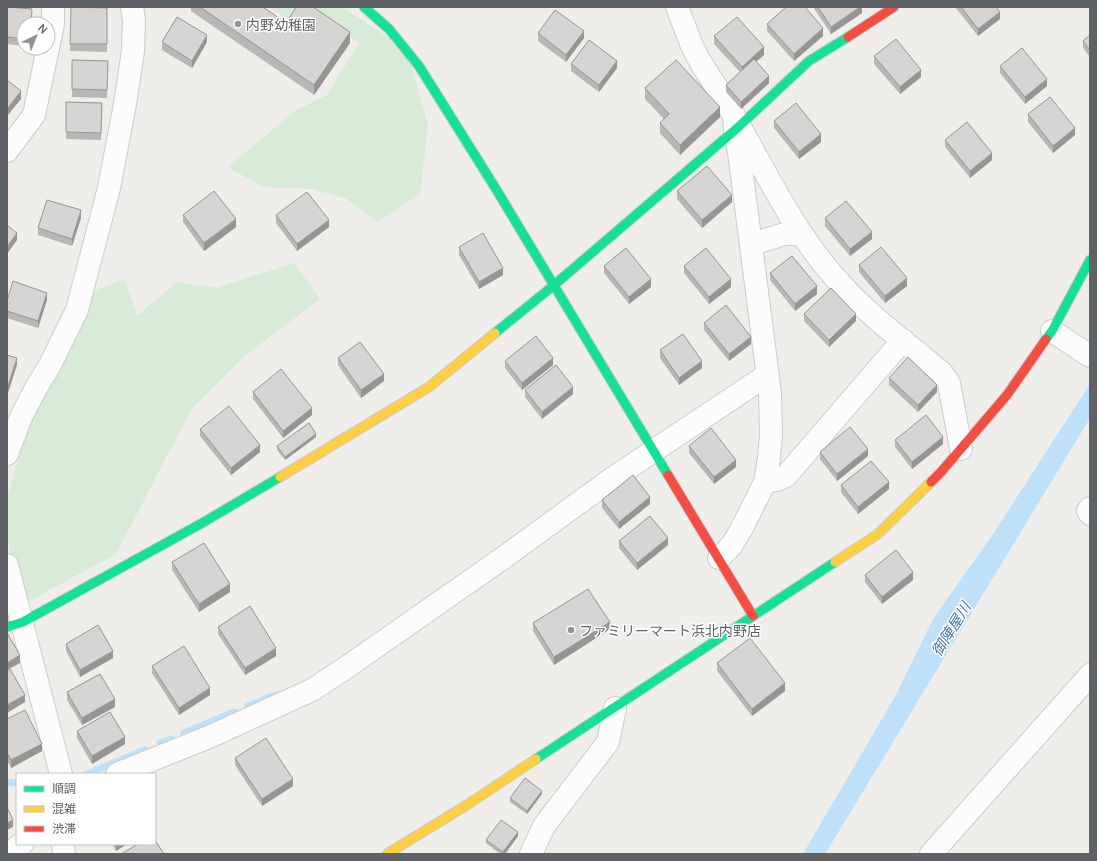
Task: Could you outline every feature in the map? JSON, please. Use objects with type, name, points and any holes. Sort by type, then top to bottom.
[{"type":"street","points":[[7,454],[21,417],[36,388],[50,366],[77,310],[109,188],[131,72],[134,21],[132,7]]},
{"type":"street","points":[[364,7],[389,29],[419,66],[496,189],[753,616]]},
{"type":"street","points":[[677,7],[692,46],[734,115],[737,128],[770,393],[771,435],[765,482],[732,545],[719,558]]},
{"type":"street","points":[[15,625],[204,522],[429,387],[553,286],[737,128],[809,61],[894,7]]},
{"type":"street","points":[[7,151],[34,115],[46,56]]},
{"type":"street","points":[[737,128],[801,234],[813,251],[844,288],[942,373],[949,383],[961,449]]},
{"type":"street","points":[[751,244],[785,234],[801,234]]},
{"type":"street","points":[[387,854],[470,803],[878,534],[941,472],[1060,336],[1090,260]]},
{"type":"street","points":[[1060,336],[1090,356]]},
{"type":"street","points":[[765,482],[777,480],[786,476],[903,340]]},
{"type":"street","points":[[119,773],[209,737],[312,690],[348,667],[503,558],[613,478],[768,375]]},
{"type":"street","points":[[1090,508],[1088,511],[1090,514]]},
{"type":"street","points":[[7,565],[15,625],[61,773]]},
{"type":"street","points":[[931,854],[1090,675]]},
{"type":"street","points":[[530,854],[544,826],[608,742],[615,708]]},
{"type":"street","points":[[7,854],[20,845]]},
{"type":"green space","points":[[270,7],[296,7],[293,23]]},
{"type":"green space","points":[[305,7],[342,7],[407,50],[428,125],[420,194],[378,222],[345,198],[311,189],[263,187],[228,167],[295,111],[327,95],[359,43]]},
{"type":"green space","points":[[294,263],[320,299],[246,355],[191,410],[116,554],[22,605],[7,537],[7,498],[26,431],[93,291],[125,279],[137,316],[177,282],[217,288]]},
{"type":"water","name":"御陣屋川","points":[[1090,384],[1090,418],[825,854],[803,854],[896,695],[933,619],[993,534]]},
{"type":"building","points":[[7,7],[32,9],[32,16],[16,16],[16,38],[7,37]]},
{"type":"building","points":[[71,7],[107,8],[107,44],[70,44]]},
{"type":"building","points":[[200,7],[263,7],[286,23],[296,7],[313,7],[350,32],[314,85]]},
{"type":"building","points":[[786,7],[805,7],[823,28],[794,54],[767,24]]},
{"type":"building","points":[[818,7],[860,7],[831,27]]},
{"type":"building","points":[[961,7],[996,7],[1000,12],[978,29]]},
{"type":"building","points":[[555,10],[584,31],[566,55],[538,33]]},
{"type":"building","points":[[177,17],[207,35],[192,61],[162,42]]},
{"type":"building","points":[[737,17],[764,47],[742,67],[714,36]]},
{"type":"building","points":[[1090,35],[1090,50],[1083,41]]},
{"type":"building","points":[[896,39],[921,70],[900,87],[874,56]]},
{"type":"building","points":[[589,40],[617,61],[599,85],[571,64]]},
{"type":"building","points":[[1022,48],[1047,79],[1025,97],[1000,66]]},
{"type":"building","points":[[754,59],[769,76],[741,102],[726,85]]},
{"type":"building","points":[[72,60],[108,61],[107,90],[72,89]]},
{"type":"building","points":[[676,60],[720,107],[680,145],[660,123],[669,114],[645,88]]},
{"type":"building","points":[[7,80],[21,91],[7,109]]},
{"type":"building","points":[[1050,97],[1075,128],[1053,146],[1028,114]]},
{"type":"building","points":[[66,102],[102,103],[101,133],[66,132]]},
{"type":"building","points":[[796,103],[821,134],[799,152],[774,121]]},
{"type":"building","points":[[967,122],[992,153],[970,171],[945,140]]},
{"type":"building","points":[[707,166],[732,195],[702,220],[677,191]]},
{"type":"building","points":[[214,191],[236,219],[204,243],[183,215]]},
{"type":"building","points":[[307,192],[329,220],[297,244],[276,215]]},
{"type":"building","points":[[47,200],[81,210],[72,239],[38,228]]},
{"type":"building","points":[[846,201],[872,232],[850,249],[825,218]]},
{"type":"building","points":[[7,225],[17,233],[7,247]]},
{"type":"building","points":[[483,233],[503,268],[479,282],[459,247]]},
{"type":"building","points":[[881,247],[907,278],[885,296],[859,265]]},
{"type":"building","points":[[626,248],[651,279],[629,297],[604,266]]},
{"type":"building","points":[[706,248],[731,279],[709,297],[684,266]]},
{"type":"building","points":[[792,256],[817,286],[795,304],[770,273]]},
{"type":"building","points":[[13,281],[47,293],[38,321],[7,311],[7,301]]},
{"type":"building","points":[[831,288],[856,314],[829,340],[804,314]]},
{"type":"building","points":[[726,305],[751,337],[729,354],[704,323]]},
{"type":"building","points":[[683,334],[702,361],[679,378],[660,350]]},
{"type":"building","points":[[536,336],[553,358],[522,383],[505,361]]},
{"type":"building","points":[[360,342],[384,374],[361,390],[338,358]]},
{"type":"building","points":[[7,355],[17,358],[8,386],[7,386]]},
{"type":"building","points":[[908,357],[937,385],[918,405],[889,378]]},
{"type":"building","points":[[556,365],[573,387],[542,412],[525,390]]},
{"type":"building","points":[[281,369],[312,408],[283,431],[253,392]]},
{"type":"building","points":[[229,406],[260,445],[231,468],[200,429]]},
{"type":"building","points":[[926,415],[943,437],[912,462],[895,440]]},
{"type":"building","points":[[309,423],[316,434],[285,457],[277,446]]},
{"type":"building","points":[[850,427],[868,449],[837,474],[820,452]]},
{"type":"building","points":[[711,428],[736,460],[714,477],[689,446]]},
{"type":"building","points":[[871,461],[889,482],[858,507],[841,485]]},
{"type":"building","points":[[633,475],[650,497],[619,522],[602,500]]},
{"type":"building","points":[[650,516],[668,538],[637,563],[619,541]]},
{"type":"building","points":[[204,543],[230,584],[199,604],[172,562]]},
{"type":"building","points":[[896,550],[913,572],[882,597],[865,575]]},
{"type":"building","name":"ファミリーマート浜北内野店","points":[[588,589],[610,622],[554,657],[533,623]]},
{"type":"building","points":[[250,606],[276,648],[245,668],[218,627]]},
{"type":"building","points":[[98,625],[113,651],[80,670],[66,644]]},
{"type":"building","points":[[7,633],[20,655],[7,663]]},
{"type":"building","points":[[750,638],[785,683],[752,709],[717,663]]},
{"type":"building","points":[[184,646],[210,688],[179,708],[152,666]]},
{"type":"building","points":[[10,669],[25,695],[7,705],[7,671]]},
{"type":"building","points":[[100,674],[115,699],[82,718],[67,692]]},
{"type":"building","points":[[25,710],[42,744],[11,760],[7,753],[7,719]]},
{"type":"building","points":[[110,712],[125,737],[92,756],[77,731]]},
{"type":"building","points":[[266,738],[293,779],[262,799],[235,758]]},
{"type":"building","points":[[525,778],[542,791],[527,811],[510,798]]},
{"type":"building","points":[[7,807],[13,820],[7,823]]},
{"type":"building","points":[[501,820],[518,832],[503,852],[486,840]]},
{"type":"building","points":[[156,842],[164,854],[121,854],[136,845],[156,845]]},
{"type":"waterway","points":[[248,706],[278,694]]},
{"type":"waterway","points":[[184,733],[234,712]]},
{"type":"waterway","points":[[160,743],[171,739]]},
{"type":"waterway","points":[[89,773],[145,750]]},
{"type":"waterway","points":[[7,782],[16,783]]},
{"type":"traffic: fast","points":[[364,7],[389,29],[419,66],[496,189],[668,475]]},
{"type":"traffic: fast","points":[[495,333],[553,286],[735,130],[809,61],[848,37]]},
{"type":"traffic: fast","points":[[1046,339],[1052,331],[1090,260]]},
{"type":"traffic: fast","points":[[7,627],[23,622],[204,522],[280,477]]},
{"type":"traffic: fast","points":[[536,759],[835,562]]},
{"type":"traffic: slow","points":[[280,477],[429,387],[495,333]]},
{"type":"traffic: slow","points":[[835,562],[878,534],[931,482]]},
{"type":"traffic: slow","points":[[387,854],[470,803],[536,759]]},
{"type":"traffic: jam","points":[[848,37],[894,7]]},
{"type":"traffic: jam","points":[[931,482],[1007,395],[1046,339]]},
{"type":"traffic: jam","points":[[668,475],[753,616]]},
{"type":"place","name":"内野幼稚園","points":[[238,24]]},
{"type":"place","name":"ファミリーマート浜北内野店","points":[[571,630]]}]
